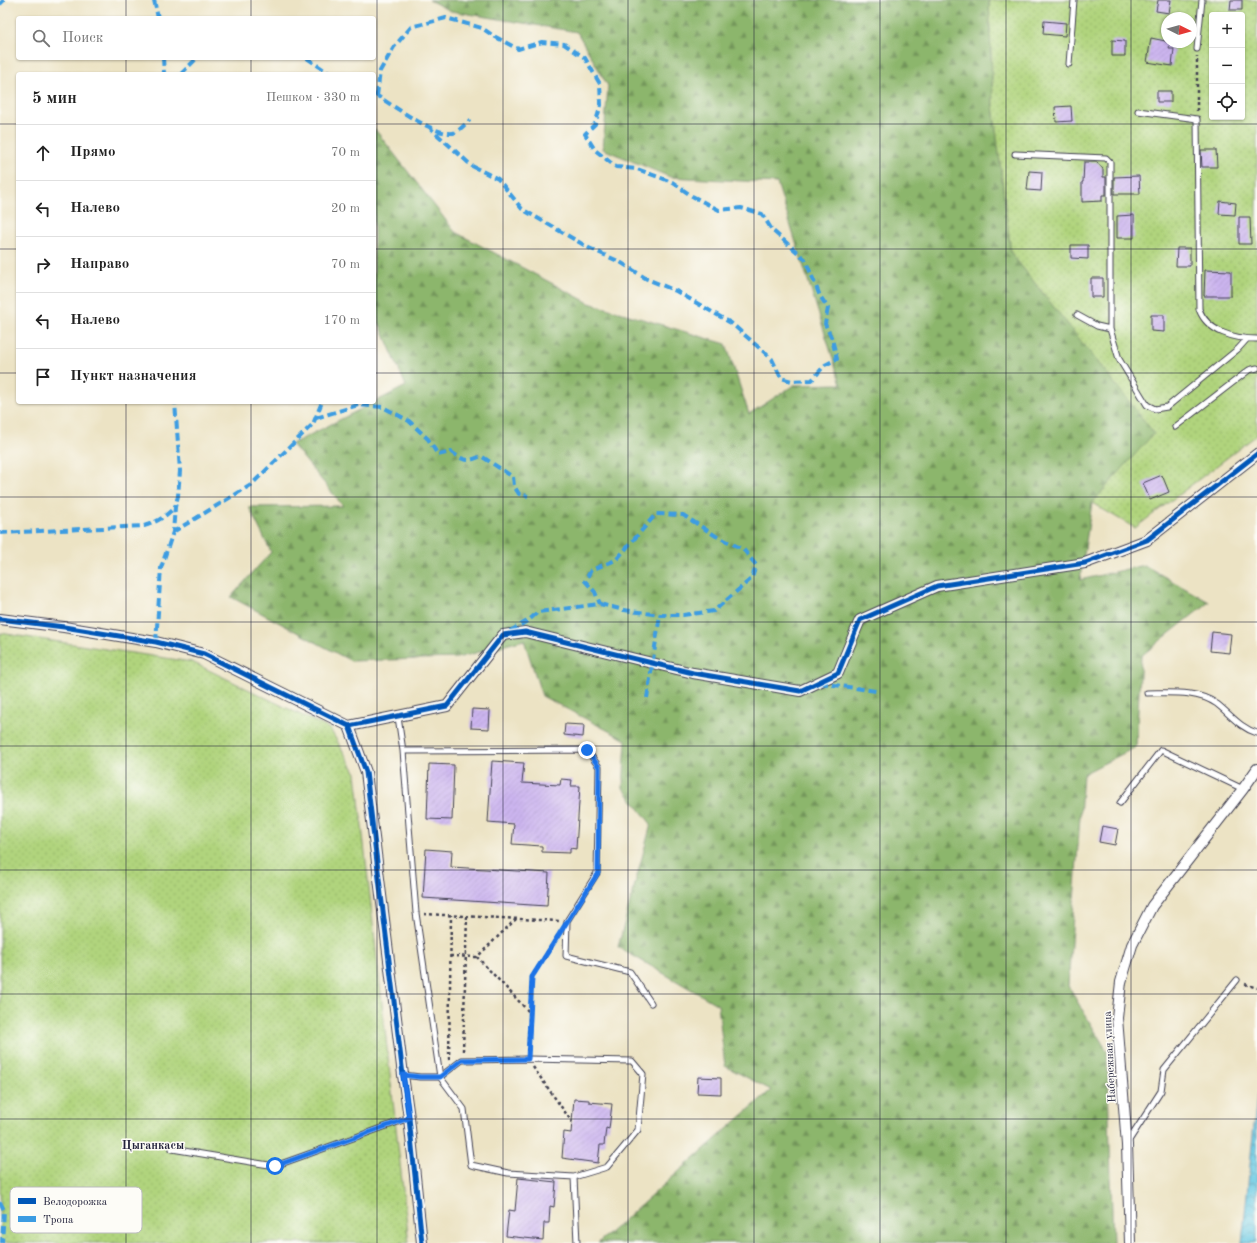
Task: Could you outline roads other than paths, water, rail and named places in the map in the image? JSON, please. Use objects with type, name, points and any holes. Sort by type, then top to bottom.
[{"type":"street","points":[[0,619],[64,627],[156,642],[204,654],[349,726],[447,706],[503,635],[525,632],[693,673],[800,691],[838,673],[860,620],[937,586],[1085,563],[1147,540],[1257,454]]},
{"type":"street","points":[[349,726],[366,772],[409,1118],[422,1243]]},
{"type":"street","name":"Набережная улица","points":[[1130,1243],[1127,1145],[1117,1018],[1121,982],[1132,945],[1152,906],[1257,769]]},
{"type":"lane","points":[[1069,64],[1074,0]]},
{"type":"lane","points":[[1197,49],[1202,0]]},
{"type":"lane","points":[[1138,111],[1197,119],[1199,309],[1201,316],[1214,328],[1227,334],[1247,339],[1257,339]]},
{"type":"lane","points":[[1015,154],[1106,158],[1110,162],[1110,329],[1119,359],[1147,405],[1155,409],[1168,407],[1238,349],[1247,339]]},
{"type":"lane","points":[[1077,315],[1097,326],[1110,329]]},
{"type":"lane","points":[[1175,426],[1249,370],[1257,368]]},
{"type":"lane","points":[[1147,693],[1185,693],[1205,698],[1216,704],[1241,725],[1257,733]]},
{"type":"lane","points":[[398,716],[403,751],[416,913],[440,1077],[464,1109],[471,1165],[508,1173],[574,1177],[607,1167],[638,1130],[643,1074],[632,1061],[528,1059],[462,1060],[440,1077],[403,1075]]},
{"type":"lane","points":[[403,751],[587,750],[599,767],[598,873],[567,921],[566,956],[630,972],[652,1003]]},
{"type":"lane","points":[[1120,803],[1161,750],[1243,789]]},
{"type":"lane","points":[[1127,1145],[1161,1091],[1164,1070],[1237,980]]},
{"type":"lane","points":[[172,1149],[275,1166],[409,1118]]},
{"type":"lane","points":[[574,1177],[577,1243]]},
{"type":"water","points":[[1257,1095],[1257,1243],[1242,1243]]},
{"type":"district","name":"Цыганкасы","points":[[153,1145]]}]
